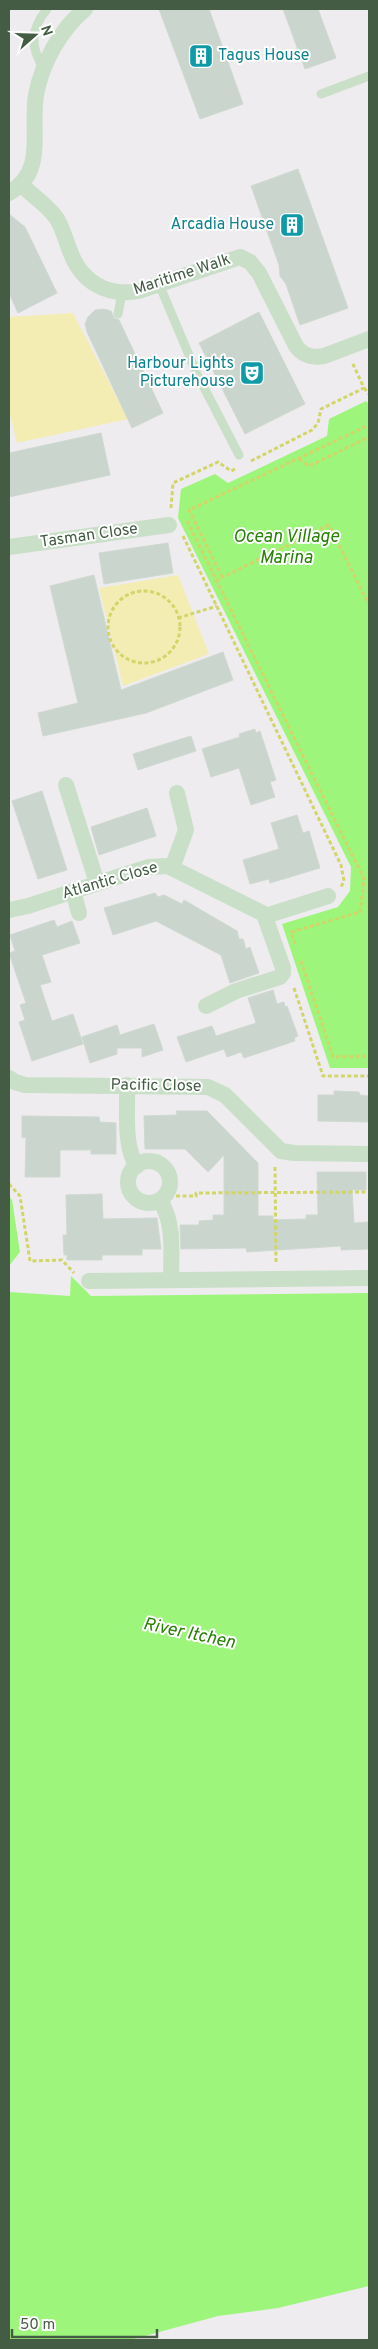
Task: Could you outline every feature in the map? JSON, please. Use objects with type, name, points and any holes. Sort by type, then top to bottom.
[{"type":"street","points":[[15,189],[28,178],[34,160],[34,107],[44,70],[62,34],[85,9]]},
{"type":"street","name":"Maritime Walk","points":[[15,189],[57,218],[79,270],[94,285],[109,291],[122,293],[139,291],[230,258],[245,258],[259,272],[300,351],[310,357],[317,357],[369,340]]},
{"type":"street","name":"Tasman Close","points":[[9,547],[169,525]]},
{"type":"street","points":[[66,785],[97,883]]},
{"type":"street","points":[[172,868],[186,830],[177,793]]},
{"type":"street","name":"Atlantic Close","points":[[9,910],[28,906],[155,865],[172,868],[265,916]]},
{"type":"street","points":[[73,891],[79,913]]},
{"type":"street","points":[[206,1006],[236,991],[280,977],[283,973],[265,916],[328,896]]},
{"type":"street","name":"Pacific Close","points":[[9,1078],[25,1085],[200,1085],[214,1089],[225,1096],[275,1146],[289,1153],[369,1154]]},
{"type":"street","points":[[127,1085],[128,1143],[131,1156],[137,1166]]},
{"type":"street","points":[[148,1161],[162,1165],[170,1175],[171,1182],[163,1198],[150,1204],[142,1203],[131,1193],[128,1182],[129,1175],[137,1166],[148,1161]]},
{"type":"street","points":[[163,1198],[170,1224],[171,1280]]},
{"type":"street","points":[[89,1281],[369,1278]]},
{"type":"lane","points":[[44,70],[34,53],[34,37],[39,19],[47,9]]},
{"type":"lane","points":[[321,94],[369,76]]},
{"type":"lane","points":[[159,284],[197,374],[239,456]]},
{"type":"lane","points":[[118,314],[122,293]]},
{"type":"path","points":[[345,348],[364,388],[369,394]]},
{"type":"path","points":[[248,463],[307,434],[318,423],[321,409],[364,388]]},
{"type":"path","points":[[222,577],[189,510],[369,425]]},
{"type":"path","points":[[298,458],[309,466],[369,437]]},
{"type":"path","points":[[239,467],[231,471],[218,462],[173,484],[169,525],[177,524],[341,865],[344,882],[340,889],[328,896]]},
{"type":"path","points":[[171,502],[177,508]]},
{"type":"path","points":[[183,513],[364,879],[360,912],[291,932],[297,950]]},
{"type":"path","points":[[215,581],[330,525],[369,605]]},
{"type":"path","points":[[138,591],[153,592],[166,598],[175,608],[178,618],[179,636],[174,648],[164,657],[154,662],[141,663],[127,659],[120,654],[110,640],[108,627],[110,614],[116,603],[125,596],[138,591]]},
{"type":"path","points":[[178,618],[217,606]]},
{"type":"path","points":[[300,958],[333,1056],[369,1056]]},
{"type":"path","points":[[283,973],[289,974],[323,1076],[369,1076]]},
{"type":"path","points":[[275,1146],[276,1279]]},
{"type":"path","points":[[163,1198],[196,1196],[196,1193],[369,1192]]},
{"type":"shaded area","points":[[73,313],[128,419],[17,443],[9,411],[9,317]]},
{"type":"shaded area","points":[[178,575],[209,654],[123,686],[99,588]]},
{"type":"water","name":"Ocean Village Marina","points":[[366,401],[369,404],[369,1068],[330,1068],[282,924],[338,907],[350,891],[351,867],[178,518],[181,489],[215,474],[228,483],[327,436],[329,419]]},
{"type":"water","points":[[9,1196],[12,1200],[20,1252],[9,1266]]},
{"type":"water","name":"River Itchen","points":[[71,1276],[91,1296],[369,1293],[369,2286],[278,2308],[218,2316],[130,2340],[9,2340],[9,1292],[70,1296]]},
{"type":"building","name":"Tagus House","points":[[159,9],[209,9],[243,104],[200,119]]},
{"type":"building","points":[[283,9],[318,9],[336,58],[305,69]]},
{"type":"building","name":"Arcadia House","points":[[298,169],[348,308],[300,325],[286,284],[280,276],[279,265],[251,186]]},
{"type":"building","points":[[9,214],[25,227],[57,293],[18,313],[9,293]]},
{"type":"building","points":[[104,309],[111,311],[114,318],[119,320],[163,413],[132,428],[85,324],[88,317],[95,310]]},
{"type":"building","name":"Harbour Lights Picturehouse","points":[[259,312],[305,404],[245,434],[199,343]]},
{"type":"building","points":[[101,433],[110,475],[9,497],[9,453]]},
{"type":"building","points":[[168,543],[173,573],[104,584],[99,553]]},
{"type":"building","points":[[94,575],[121,690],[223,652],[233,680],[146,713],[43,736],[38,713],[78,703],[50,586]]},
{"type":"building","points":[[255,729],[256,733],[260,731],[276,780],[270,782],[275,797],[251,805],[239,768],[211,777],[202,749],[240,737],[239,734]]},
{"type":"building","points":[[191,736],[196,751],[138,770],[133,754]]},
{"type":"building","points":[[42,791],[67,870],[38,879],[12,801]]},
{"type":"building","points":[[147,808],[156,836],[99,855],[91,827]]},
{"type":"building","points":[[297,815],[303,833],[309,831],[320,868],[270,883],[269,879],[250,884],[243,860],[279,849],[271,823]]},
{"type":"building","points":[[155,893],[158,897],[164,895],[182,904],[184,900],[237,931],[239,939],[243,939],[246,949],[250,947],[259,973],[230,983],[221,955],[156,921],[113,935],[104,908]]},
{"type":"building","points":[[54,920],[57,927],[72,921],[80,943],[42,955],[51,982],[40,985],[52,1021],[73,1014],[83,1044],[32,1061],[19,1022],[25,1020],[20,1005],[26,1003],[9,953],[15,951],[10,935]]},
{"type":"building","points":[[273,990],[277,1004],[284,1002],[285,1007],[287,1006],[298,1036],[294,1038],[295,1041],[244,1058],[241,1052],[227,1057],[224,1049],[186,1062],[177,1037],[212,1026],[216,1036],[256,1023],[248,998]]},
{"type":"building","points":[[154,1024],[163,1050],[142,1057],[142,1048],[117,1048],[117,1054],[90,1063],[82,1037],[117,1025],[120,1035]]},
{"type":"building","points":[[334,1091],[359,1092],[360,1095],[369,1096],[369,1122],[318,1121],[318,1095],[334,1095]]},
{"type":"building","points":[[176,1111],[207,1111],[258,1163],[258,1216],[273,1216],[273,1220],[306,1219],[306,1215],[318,1215],[317,1172],[366,1172],[366,1190],[352,1190],[354,1223],[368,1222],[369,1249],[341,1250],[341,1246],[247,1252],[246,1248],[181,1249],[180,1225],[199,1225],[199,1221],[213,1220],[213,1215],[224,1215],[224,1155],[208,1172],[185,1149],[145,1149],[144,1116],[177,1115]]},
{"type":"building","points":[[22,1116],[99,1117],[100,1122],[116,1123],[116,1154],[91,1154],[91,1150],[60,1150],[60,1177],[25,1177],[26,1137],[22,1138]]},
{"type":"building","points":[[102,1194],[103,1219],[157,1218],[161,1249],[142,1249],[142,1255],[102,1255],[102,1260],[67,1260],[67,1255],[64,1255],[63,1235],[67,1235],[66,1195]]},
{"type":"place","name":"Tagus House","points":[[201,56]]},
{"type":"place","name":"Arcadia House","points":[[292,225]]},
{"type":"place","name":"Harbour Lights Picturehouse","points":[[252,373]]}]
